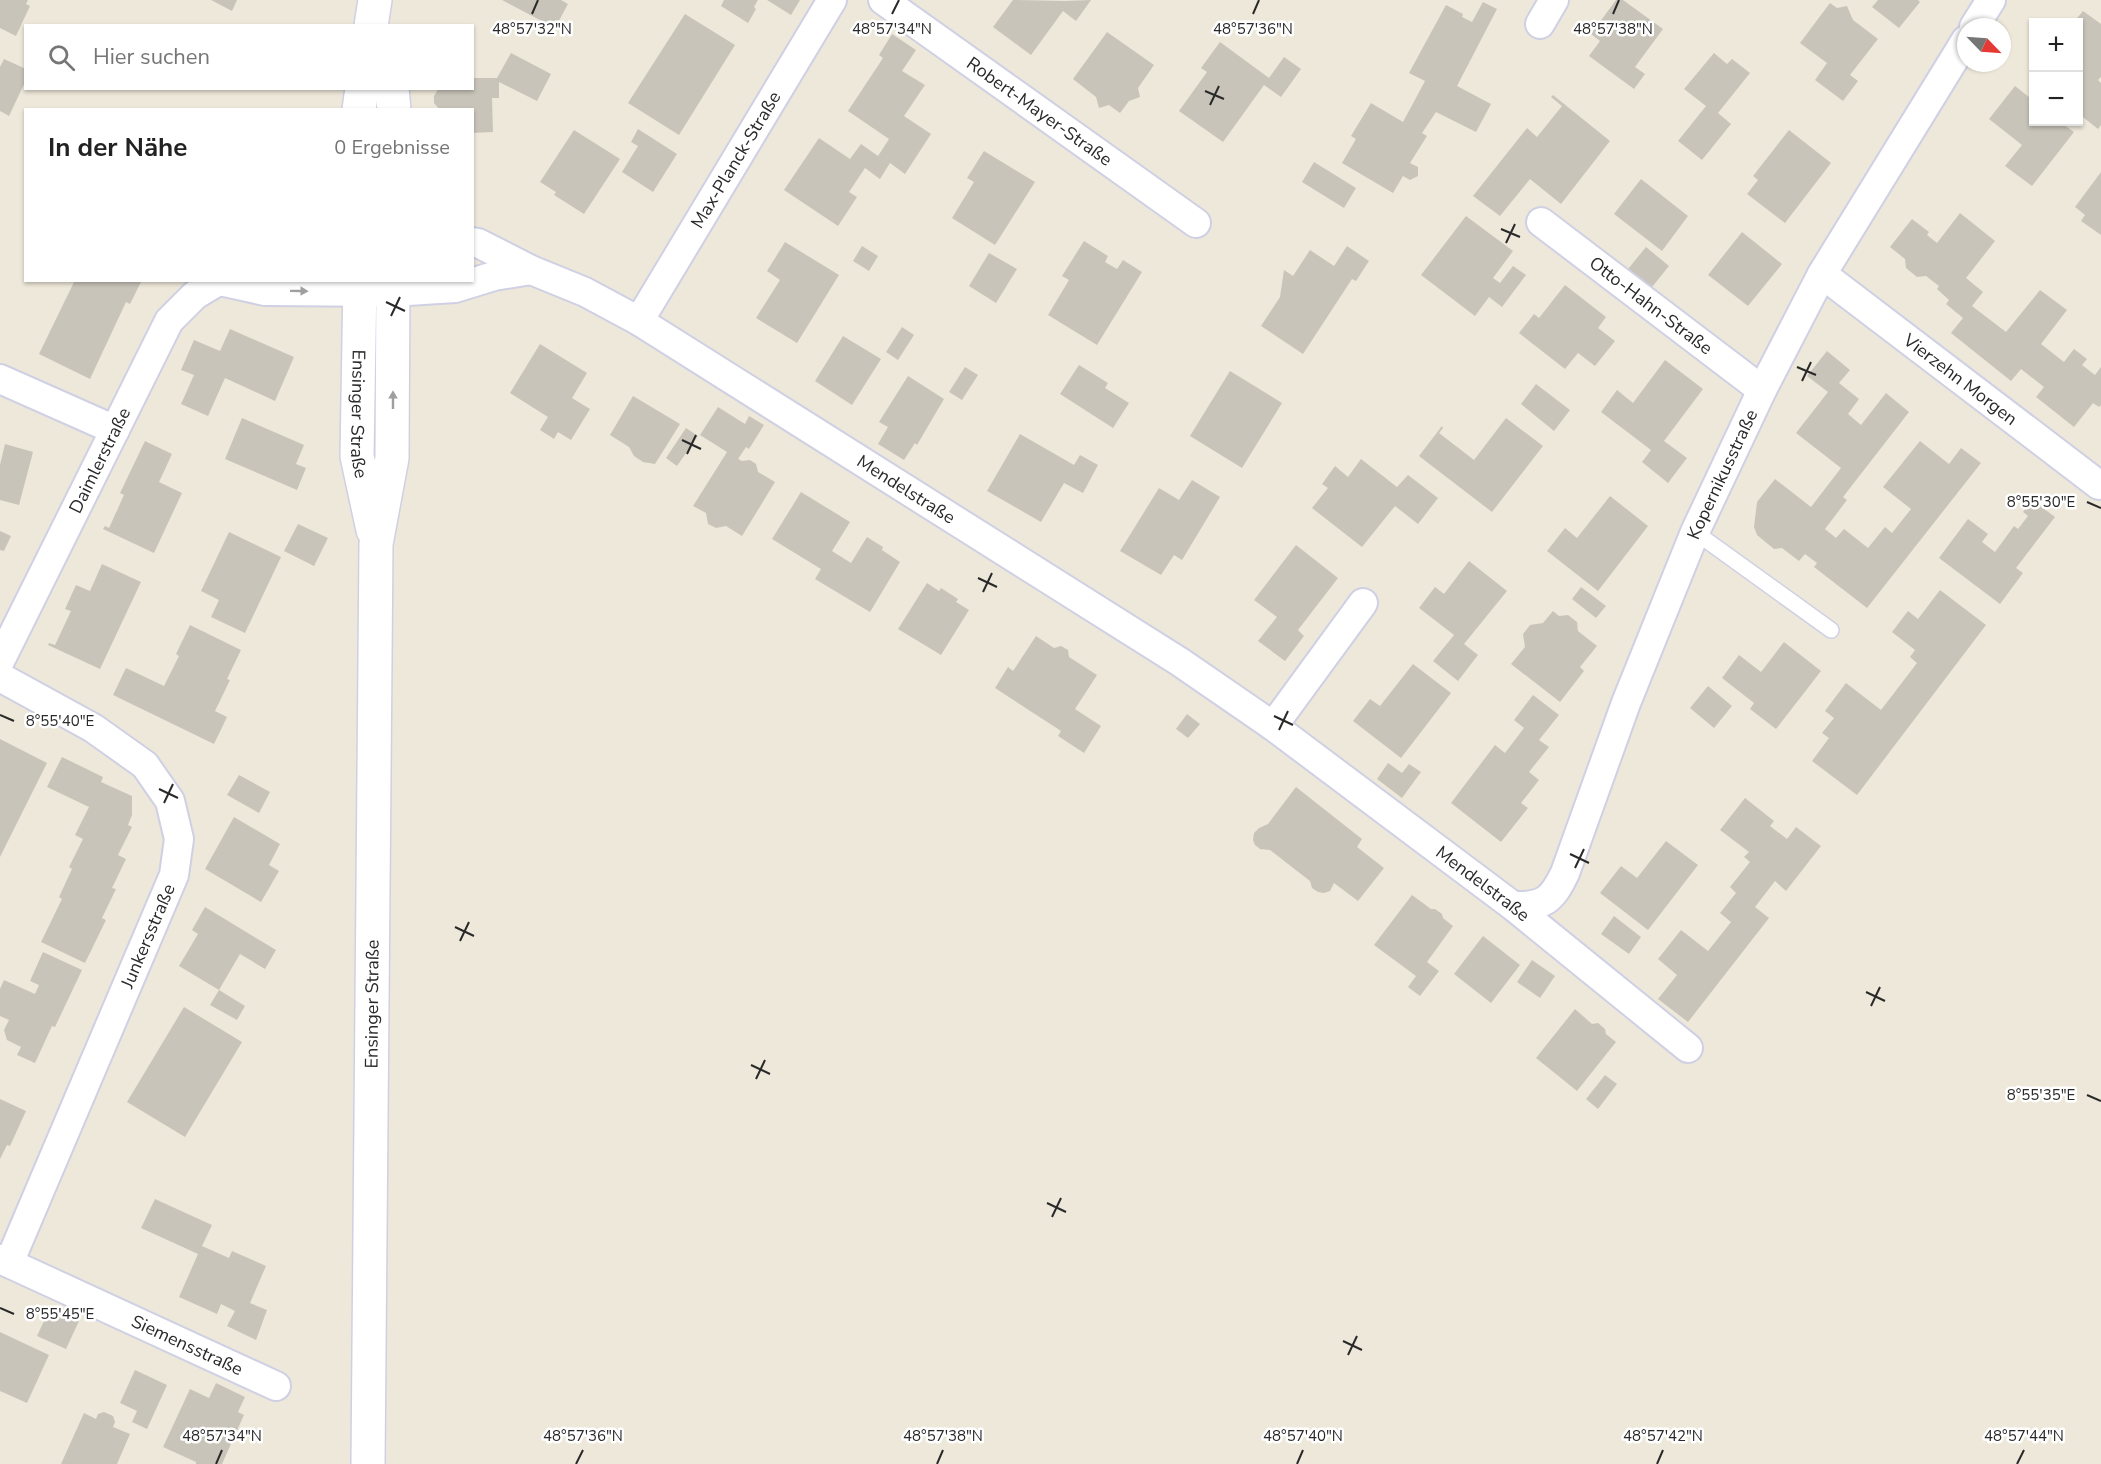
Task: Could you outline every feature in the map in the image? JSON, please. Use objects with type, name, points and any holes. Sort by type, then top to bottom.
[{"type":"street","points":[[372,24],[378,0]]},
{"type":"street","points":[[378,0],[383,24]]},
{"type":"street","name":"Max-Planck-Straße","points":[[639,321],[832,0]]},
{"type":"street","name":"Robert-Mayer-Straße","points":[[883,0],[1196,223]]},
{"type":"street","points":[[1540,24],[1554,0]]},
{"type":"street","points":[[1980,18],[1991,0]]},
{"type":"street","name":"Kopernikusstraße","points":[[1513,906],[1531,907],[1544,903],[1556,891],[1565,873],[1626,703],[1695,532],[1762,390],[1822,274],[1957,55]]},
{"type":"street","points":[[359,108],[362,90]]},
{"type":"street","points":[[392,90],[394,108]]},
{"type":"street","name":"Otto-Hahn-Straße","points":[[1541,222],[1762,390]]},
{"type":"street","name":"Mendelstraße","points":[[474,242],[531,270],[585,292],[639,321],[1170,656],[1273,726],[1513,906],[1688,1048]]},
{"type":"street","points":[[224,282],[265,291],[360,286],[455,288],[494,276],[531,270]]},
{"type":"street","name":"Vierzehn Morgen","points":[[1822,274],[2099,485]]},
{"type":"street","name":"Daimlerstraße","points":[[0,661],[169,321],[195,295],[218,282]]},
{"type":"street","name":"Ensinger Straße","points":[[360,286],[357,456],[376,544]]},
{"type":"street","name":"Ensinger Straße","points":[[368,1464],[376,544],[392,458],[393,286]]},
{"type":"street","points":[[0,379],[116,430]]},
{"type":"street","points":[[1273,726],[1363,603]]},
{"type":"street","name":"Junkersstraße","points":[[0,677],[93,728],[145,765],[170,801],[179,839],[174,875],[4,1261]]},
{"type":"street","name":"Siemensstraße","points":[[4,1261],[276,1386]]},
{"type":"lane","points":[[1695,532],[1832,630]]},
{"type":"building","points":[[0,0],[28,0],[26,4],[30,6],[16,36],[0,28]]},
{"type":"building","points":[[211,0],[237,0],[232,11]]},
{"type":"building","points":[[502,0],[561,0],[568,4],[555,28]]},
{"type":"building","points":[[724,0],[758,0],[748,23],[721,6]]},
{"type":"building","points":[[767,0],[800,0],[791,15]]},
{"type":"building","points":[[1013,0],[1091,0],[1076,21],[1063,11],[1031,55],[993,27]]},
{"type":"building","points":[[1616,0],[1623,0],[1663,29],[1635,67],[1645,74],[1634,89],[1589,56],[1600,41],[1591,34]]},
{"type":"building","points":[[1878,0],[1918,0],[1920,2],[1899,28],[1872,7]]},
{"type":"building","points":[[1483,2],[1497,9],[1457,86],[1491,104],[1476,132],[1436,112],[1422,133],[1427,136],[1410,163],[1418,167],[1418,176],[1410,180],[1403,176],[1393,193],[1342,163],[1356,139],[1351,136],[1371,103],[1403,122],[1425,81],[1409,73],[1446,5],[1472,22]]},
{"type":"building","points":[[1830,3],[1837,8],[1847,6],[1853,20],[1878,39],[1850,75],[1858,81],[1843,101],[1815,80],[1827,63],[1800,43]]},
{"type":"building","points":[[2083,11],[2101,24],[2101,77],[2098,80],[2101,83],[2101,125],[2098,129],[2083,117],[2083,18],[2077,18]]},
{"type":"building","points":[[685,14],[735,45],[679,135],[628,103]]},
{"type":"building","points":[[1107,32],[1154,65],[1138,88],[1140,97],[1129,101],[1120,113],[1109,105],[1099,108],[1096,97],[1073,79]]},
{"type":"building","points":[[892,34],[916,50],[902,71],[925,85],[904,116],[931,134],[905,174],[890,163],[880,179],[865,168],[849,192],[857,197],[838,226],[784,190],[819,138],[850,159],[861,144],[878,156],[889,139],[848,111],[883,58],[879,55]]},
{"type":"building","points":[[1220,42],[1269,78],[1284,57],[1301,69],[1281,97],[1264,85],[1223,142],[1179,111],[1207,72],[1201,68]]},
{"type":"building","points":[[511,53],[551,74],[537,101],[499,82],[499,98],[492,98],[493,132],[474,133],[474,108],[438,108],[434,103],[434,96],[438,90],[474,90],[474,78],[497,78]]},
{"type":"building","points":[[1714,53],[1727,64],[1732,59],[1750,73],[1718,113],[1731,124],[1702,160],[1678,141],[1706,106],[1684,89]]},
{"type":"building","points":[[4,59],[24,68],[24,84],[9,116],[0,111],[0,67]]},
{"type":"building","points":[[2015,86],[2029,97],[2029,126],[2066,126],[2074,132],[2032,186],[2005,166],[2022,145],[1989,119]]},
{"type":"building","points":[[1553,95],[1610,141],[1561,204],[1530,179],[1500,216],[1473,196],[1527,128],[1537,137],[1562,106],[1551,97]]},
{"type":"building","points":[[638,129],[677,154],[653,192],[622,172],[638,146],[631,142]]},
{"type":"building","points":[[574,130],[620,159],[584,214],[554,195],[556,192],[540,182]]},
{"type":"building","points":[[1789,130],[1831,163],[1785,223],[1747,194],[1758,180],[1753,176]]},
{"type":"building","points":[[984,151],[1035,182],[995,245],[952,218],[974,182],[967,178]]},
{"type":"building","points":[[1314,162],[1356,188],[1344,208],[1302,182]]},
{"type":"building","points":[[2101,172],[2101,235],[2081,221],[2085,215],[2075,207]]},
{"type":"building","points":[[1641,179],[1688,216],[1662,251],[1614,214]]},
{"type":"building","points":[[1960,213],[1995,241],[1966,278],[1983,292],[1972,306],[2006,332],[2040,290],[2067,310],[2041,344],[2064,362],[2074,349],[2087,359],[2082,365],[2095,375],[2101,367],[2101,405],[2099,407],[2093,403],[2074,427],[2036,397],[2044,387],[2021,369],[2011,381],[1951,333],[1963,318],[1946,304],[1949,300],[1937,289],[1939,286],[1926,276],[1917,277],[1906,268],[1905,259],[1890,247],[1912,219],[1929,232],[1927,235],[1937,243]]},
{"type":"building","points":[[1466,216],[1513,251],[1493,278],[1500,283],[1513,266],[1526,275],[1502,307],[1489,297],[1475,316],[1421,275]]},
{"type":"building","points":[[1742,232],[1782,264],[1748,306],[1708,275]]},
{"type":"building","points":[[1084,241],[1108,256],[1105,262],[1117,269],[1123,260],[1142,272],[1097,345],[1048,315],[1069,280],[1062,276]]},
{"type":"building","points":[[785,242],[839,275],[797,343],[756,318],[780,280],[767,271]]},
{"type":"building","points":[[862,246],[878,256],[869,271],[853,261]]},
{"type":"building","points":[[1347,246],[1369,261],[1356,281],[1352,279],[1303,354],[1261,326],[1280,297],[1284,270],[1293,276],[1310,250],[1334,266]]},
{"type":"building","points":[[1646,247],[1669,266],[1652,287],[1628,269]]},
{"type":"building","points":[[989,253],[1017,269],[996,303],[969,286]]},
{"type":"building","points":[[74,282],[141,282],[130,304],[126,302],[90,379],[39,354]]},
{"type":"building","points":[[1565,285],[1606,317],[1598,328],[1615,341],[1595,366],[1578,353],[1565,369],[1519,333],[1534,314],[1539,318]]},
{"type":"building","points":[[902,327],[914,335],[898,360],[886,352]]},
{"type":"building","points":[[230,329],[294,357],[275,401],[225,378],[208,416],[181,404],[194,375],[181,370],[194,340],[220,351]]},
{"type":"building","points":[[843,336],[881,359],[852,405],[815,381]]},
{"type":"building","points":[[540,344],[587,373],[572,398],[590,409],[571,440],[558,432],[554,439],[540,430],[548,417],[510,393]]},
{"type":"building","points":[[1827,351],[1850,370],[1839,383],[1859,399],[1848,414],[1861,425],[1886,393],[1909,412],[1843,497],[1847,500],[1825,529],[1836,538],[1844,529],[1868,548],[1885,527],[1892,533],[1911,509],[1883,487],[1920,441],[1949,464],[1961,448],[1981,463],[1867,608],[1814,567],[1817,563],[1805,554],[1799,561],[1782,548],[1774,549],[1757,535],[1754,527],[1757,502],[1775,479],[1811,507],[1841,468],[1796,433],[1828,392],[1807,376]]},
{"type":"building","points":[[1665,360],[1703,389],[1664,441],[1687,458],[1668,483],[1642,462],[1651,450],[1601,412],[1617,390],[1633,403]]},
{"type":"building","points":[[1079,365],[1108,383],[1105,388],[1129,403],[1113,428],[1060,394]]},
{"type":"building","points":[[965,367],[978,375],[962,400],[949,392]]},
{"type":"building","points":[[1230,371],[1282,403],[1242,468],[1190,436]]},
{"type":"building","points":[[908,376],[944,399],[917,445],[915,443],[904,460],[878,444],[888,427],[879,422]]},
{"type":"building","points":[[1536,384],[1570,410],[1554,431],[1521,404]]},
{"type":"building","points":[[633,396],[680,424],[655,464],[643,462],[634,456],[629,447],[610,435]]},
{"type":"building","points":[[718,407],[745,424],[749,416],[764,425],[749,449],[746,447],[738,459],[750,460],[756,464],[758,472],[775,482],[742,536],[726,526],[716,528],[708,524],[706,513],[693,506],[727,452],[700,435]]},
{"type":"building","points":[[242,418],[304,445],[296,464],[306,468],[297,490],[225,459]]},
{"type":"building","points":[[1506,418],[1543,446],[1492,512],[1419,456],[1442,426],[1439,433],[1474,460]]},
{"type":"building","points":[[686,428],[698,436],[677,466],[666,458]]},
{"type":"building","points":[[1020,434],[1074,465],[1080,455],[1098,465],[1083,493],[1064,483],[1041,522],[987,491]]},
{"type":"building","points":[[145,441],[172,454],[159,482],[182,493],[154,553],[103,529],[105,526],[109,528],[124,495],[120,493]]},
{"type":"building","points":[[5,444],[33,452],[19,505],[0,500],[0,465]]},
{"type":"building","points":[[1361,459],[1397,487],[1408,475],[1438,498],[1418,524],[1395,506],[1362,547],[1312,508],[1328,488],[1322,484],[1335,466],[1348,477]]},
{"type":"building","points":[[1192,480],[1220,497],[1182,560],[1174,555],[1161,575],[1120,551],[1159,488],[1179,500]]},
{"type":"building","points":[[801,492],[850,522],[832,551],[851,563],[867,537],[900,562],[870,612],[815,579],[821,569],[772,539]]},
{"type":"building","points":[[1610,496],[1648,526],[1598,591],[1547,551],[1565,528],[1577,538]]},
{"type":"building","points":[[2032,500],[2055,517],[2016,568],[2023,573],[2000,604],[1939,558],[1968,519],[1988,534],[1982,542],[1995,552],[2014,526],[2018,529],[2028,516],[2023,512]]},
{"type":"building","points":[[298,524],[328,538],[314,566],[284,551]]},
{"type":"building","points":[[0,531],[11,536],[4,551],[0,550]]},
{"type":"building","points":[[229,532],[281,557],[245,633],[211,617],[219,600],[201,591]]},
{"type":"building","points":[[1296,545],[1338,578],[1298,630],[1304,636],[1285,661],[1258,641],[1277,617],[1254,600]]},
{"type":"building","points":[[1469,561],[1507,591],[1464,644],[1478,655],[1458,681],[1433,661],[1454,635],[1419,608],[1435,587],[1444,594]]},
{"type":"building","points":[[102,564],[141,582],[100,669],[48,645],[49,643],[55,645],[71,611],[65,609],[76,585],[90,591]]},
{"type":"building","points":[[927,583],[939,591],[941,588],[958,599],[956,602],[969,610],[941,655],[898,629]]},
{"type":"building","points":[[1581,587],[1606,606],[1596,618],[1572,599]]},
{"type":"building","points":[[1940,590],[1986,625],[1857,795],[1812,761],[1829,738],[1822,733],[1834,718],[1825,711],[1846,683],[1881,710],[1917,663],[1910,657],[1915,650],[1892,632],[1908,611],[1918,619]]},
{"type":"building","points":[[1553,611],[1559,616],[1568,615],[1577,622],[1578,631],[1597,646],[1580,667],[1584,671],[1560,702],[1511,664],[1525,647],[1523,634],[1530,625],[1543,623]]},
{"type":"building","points":[[190,625],[241,650],[215,711],[227,717],[214,744],[113,695],[126,668],[164,686],[179,656],[176,654]]},
{"type":"building","points":[[1036,636],[1054,648],[1061,646],[1068,650],[1069,657],[1097,675],[1075,709],[1101,726],[1084,753],[1058,736],[1061,731],[995,688],[1008,667],[1013,671]]},
{"type":"building","points":[[1784,642],[1821,671],[1776,729],[1750,709],[1754,703],[1722,678],[1739,655],[1761,672]]},
{"type":"building","points":[[1413,664],[1451,693],[1401,758],[1353,721],[1370,699],[1380,706]]},
{"type":"building","points":[[1708,686],[1732,706],[1714,728],[1690,708]]},
{"type":"building","points":[[1533,695],[1559,715],[1539,740],[1549,747],[1529,772],[1539,780],[1521,803],[1528,808],[1501,842],[1451,803],[1495,745],[1505,753],[1524,728],[1514,720]]},
{"type":"building","points":[[1187,714],[1200,724],[1188,738],[1176,729]]},
{"type":"building","points":[[0,739],[47,763],[0,857]]},
{"type":"building","points":[[62,757],[103,777],[101,782],[132,796],[132,815],[128,825],[132,827],[118,855],[126,859],[112,888],[116,889],[102,918],[106,920],[85,963],[41,942],[62,899],[59,897],[72,869],[69,867],[83,839],[75,835],[89,807],[47,787]]},
{"type":"building","points":[[1388,763],[1402,773],[1409,764],[1421,772],[1402,798],[1377,779]]},
{"type":"building","points":[[239,775],[270,792],[259,813],[227,795]]},
{"type":"building","points":[[1296,787],[1362,839],[1357,847],[1384,868],[1358,901],[1334,883],[1330,891],[1318,892],[1312,888],[1310,881],[1270,850],[1260,849],[1255,845],[1254,833],[1268,824]]},
{"type":"building","points":[[1745,798],[1774,821],[1770,826],[1787,839],[1796,827],[1821,846],[1786,891],[1775,881],[1755,907],[1769,918],[1688,1022],[1658,999],[1677,975],[1658,959],[1681,930],[1708,951],[1731,922],[1720,913],[1736,893],[1730,887],[1750,862],[1744,857],[1749,852],[1720,830]]},
{"type":"building","points":[[234,817],[280,844],[269,865],[279,871],[261,902],[205,869]]},
{"type":"building","points":[[1666,841],[1698,865],[1648,930],[1600,893],[1621,866],[1637,878]]},
{"type":"building","points":[[1412,895],[1442,914],[1443,918],[1453,926],[1427,962],[1439,971],[1420,996],[1408,987],[1416,976],[1374,945]]},
{"type":"building","points":[[205,907],[276,950],[265,969],[240,954],[219,990],[179,966],[198,934],[192,930]]},
{"type":"building","points":[[1614,916],[1641,937],[1629,954],[1601,934]]},
{"type":"building","points":[[1483,936],[1520,965],[1491,1003],[1454,974]]},
{"type":"building","points":[[43,952],[82,970],[35,1063],[17,1055],[21,1047],[7,1040],[4,1030],[9,1020],[0,1016],[0,989],[4,980],[35,994],[39,985],[30,981]]},
{"type":"building","points":[[1532,960],[1555,976],[1540,998],[1517,982]]},
{"type":"building","points":[[219,990],[245,1006],[237,1020],[210,1005]]},
{"type":"building","points":[[184,1007],[242,1042],[185,1137],[127,1102]]},
{"type":"building","points":[[1575,1009],[1592,1024],[1598,1023],[1616,1042],[1577,1091],[1536,1058]]},
{"type":"building","points":[[1605,1075],[1617,1084],[1598,1109],[1586,1099]]},
{"type":"building","points":[[0,1099],[26,1111],[10,1146],[7,1145],[0,1159]]},
{"type":"building","points":[[155,1199],[212,1225],[202,1246],[229,1258],[232,1251],[266,1266],[250,1303],[267,1310],[256,1340],[227,1326],[235,1311],[221,1304],[217,1314],[179,1297],[198,1254],[141,1228]]},
{"type":"building","points":[[50,1308],[79,1321],[66,1349],[37,1336]]},
{"type":"building","points":[[0,1332],[49,1355],[27,1403],[0,1391]]},
{"type":"building","points":[[135,1370],[167,1385],[147,1429],[132,1422],[137,1411],[120,1403]]},
{"type":"building","points":[[216,1383],[245,1397],[238,1412],[244,1415],[222,1464],[196,1464],[163,1447],[190,1389],[209,1398]]},
{"type":"building","points":[[104,1412],[113,1416],[115,1422],[113,1427],[130,1434],[117,1464],[61,1464],[84,1413],[96,1419],[98,1414]]}]
